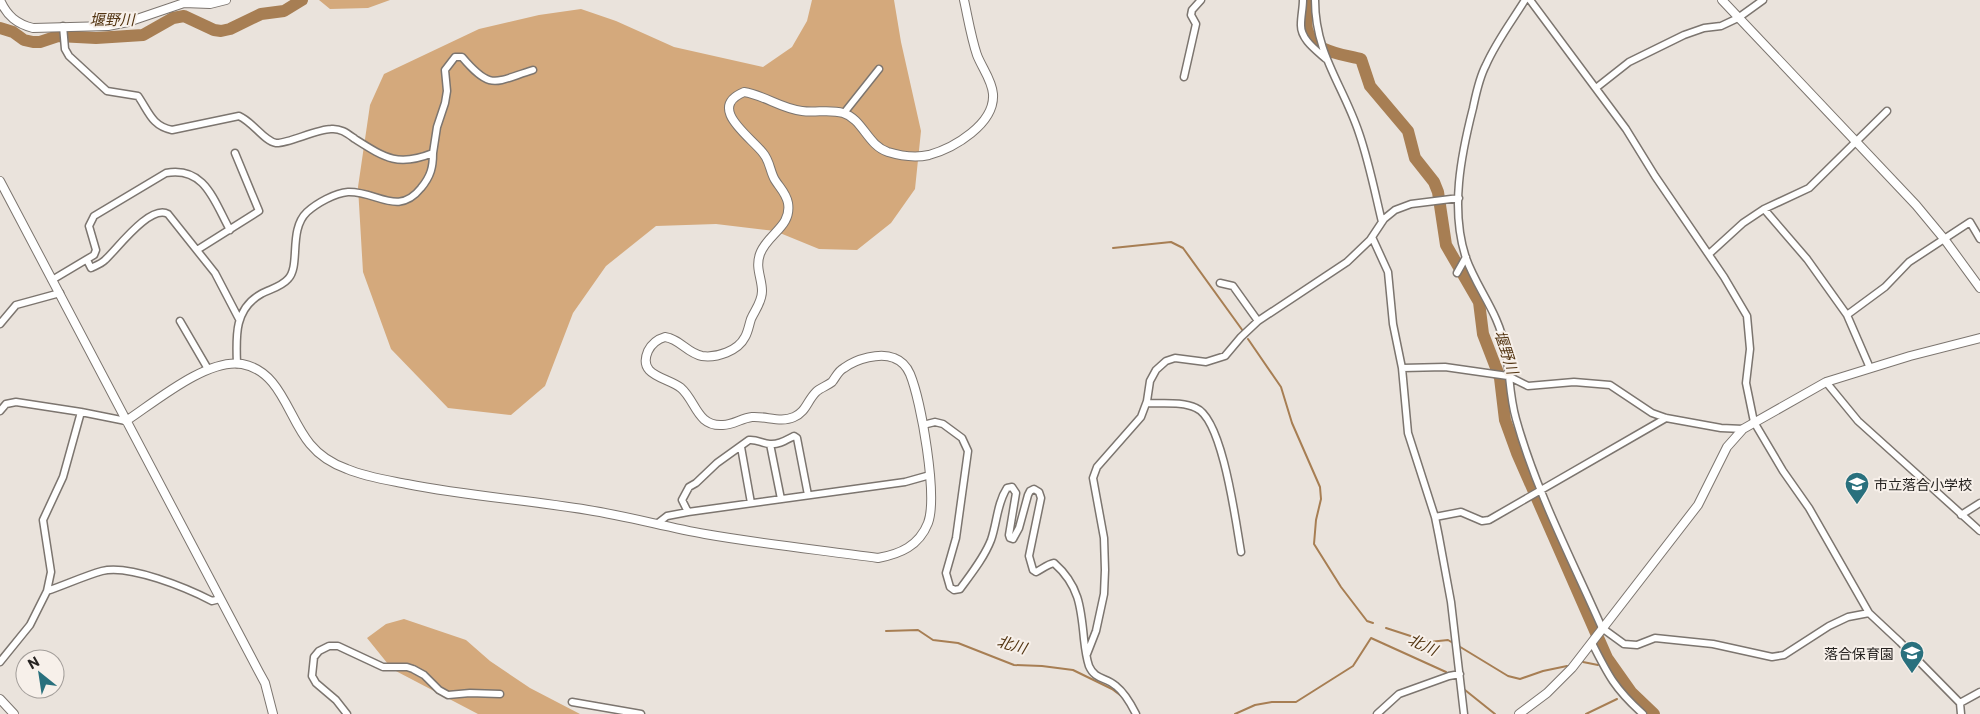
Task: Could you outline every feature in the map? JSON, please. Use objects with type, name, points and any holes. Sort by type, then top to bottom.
[{"type":"street","points":[[0,0],[14,20],[22,25],[34,28],[108,26],[128,22],[171,3],[210,4],[226,0]]},
{"type":"street","points":[[0,411],[6,404],[16,402],[126,421],[200,372],[218,365],[237,364],[254,368],[272,382],[308,443],[329,460],[369,476],[444,491],[587,510],[705,534],[878,558],[894,555],[910,548],[928,523],[931,503],[930,475],[923,425],[910,374],[905,366],[893,357],[873,357],[844,367],[832,382],[816,392],[805,409],[795,417],[781,419],[754,417],[723,425],[713,424],[699,416],[681,388],[654,375],[646,364],[648,352],[652,345],[665,337],[674,339],[690,352],[701,356],[717,355],[736,347],[746,336],[751,319],[759,305],[762,290],[758,268],[760,254],[769,240],[785,224],[789,208],[785,194],[774,178],[765,154],[732,121],[730,109],[734,99],[744,92],[802,111],[834,111],[844,113],[858,123],[872,143],[884,151],[907,156],[929,154],[940,150],[971,134],[980,126],[991,106],[993,94],[990,81],[973,44],[964,0]]},
{"type":"street","points":[[1184,77],[1196,24],[1191,15],[1192,10],[1201,0]]},
{"type":"street","points":[[1303,0],[1301,25],[1307,42],[1326,58]]},
{"type":"street","points":[[1314,0],[1314,22],[1326,58],[1359,132],[1382,222]]},
{"type":"street","points":[[1525,0],[1486,65],[1478,86],[1466,135],[1459,179],[1459,214],[1466,257],[1499,324],[1505,347],[1515,417],[1530,464],[1602,630],[1624,644],[1637,645],[1655,638],[1713,644],[1772,657],[1784,655],[1829,626],[1848,617],[1868,613]]},
{"type":"street","points":[[1530,0],[1626,129],[1655,176],[1724,277],[1747,316],[1750,349],[1746,383],[1754,422],[1783,471],[1809,508],[1868,613],[1900,642],[1960,703],[1961,714]]},
{"type":"street","points":[[1722,0],[1916,205],[1945,240],[1980,288]]},
{"type":"street","points":[[1596,88],[1629,62],[1684,35],[1704,28],[1721,26],[1738,18],[1762,0]]},
{"type":"street","points":[[1301,25],[1314,14]]},
{"type":"street","points":[[63,28],[65,49],[68,56],[108,91],[138,96],[155,123],[161,128],[172,130],[239,116],[248,120],[267,139],[276,143],[330,129],[342,130],[378,154],[396,160],[412,159],[433,153]]},
{"type":"street","points":[[237,364],[236,336],[242,312],[249,302],[289,278],[293,269],[295,237],[301,220],[308,211],[335,196],[349,192],[398,202],[409,200],[428,179],[433,167],[436,127],[445,103],[447,91],[445,70],[455,57],[462,57],[485,80],[496,82],[533,70]]},
{"type":"street","points":[[844,113],[879,69]]},
{"type":"street","points":[[1709,254],[1743,223],[1764,209],[1809,188],[1887,111]]},
{"type":"street","points":[[198,250],[259,211],[235,153]]},
{"type":"street","points":[[52,280],[94,255],[96,250],[89,226],[94,216],[166,173],[178,170],[188,172],[199,179],[230,230]]},
{"type":"street","points":[[0,181],[265,683],[272,714]]},
{"type":"street","points":[[1086,656],[1096,631],[1104,594],[1104,538],[1093,478],[1096,467],[1141,417],[1147,403],[1150,381],[1156,370],[1166,361],[1175,358],[1206,362],[1225,356],[1258,321],[1347,262],[1395,210],[1410,204],[1459,198]]},
{"type":"street","points":[[1764,209],[1807,259],[1847,316],[1870,368]]},
{"type":"street","points":[[87,260],[91,268],[103,262],[133,228],[164,212],[168,214],[215,273],[239,319]]},
{"type":"street","points":[[1847,316],[1885,287],[1909,262],[1970,222],[1980,239]]},
{"type":"street","points":[[1372,237],[1388,272],[1393,324],[1402,368],[1408,433],[1435,517],[1452,602],[1464,714]]},
{"type":"street","points":[[1457,274],[1466,257]]},
{"type":"street","points":[[1220,283],[1234,286],[1258,321]]},
{"type":"street","points":[[0,324],[16,305],[60,293]]},
{"type":"street","points":[[180,321],[208,369]]},
{"type":"street","points":[[1519,714],[1560,681],[1602,630],[1698,505],[1727,447],[1743,428],[1826,382],[1980,338]]},
{"type":"street","points":[[1402,368],[1445,367],[1508,376],[1528,386],[1574,382],[1610,385],[1652,413],[1666,418],[1721,428],[1743,428]]},
{"type":"street","points":[[1826,382],[1858,421],[1980,532]]},
{"type":"street","points":[[1147,403],[1184,405],[1198,408],[1213,426],[1224,461],[1241,552]]},
{"type":"street","points":[[0,662],[30,625],[47,591],[51,572],[43,520],[63,477],[81,412]]},
{"type":"street","points":[[1435,517],[1461,512],[1482,521],[1489,520],[1666,418]]},
{"type":"street","points":[[923,425],[935,422],[943,424],[962,438],[968,451],[956,538],[946,573],[950,587],[954,590],[960,589],[981,559],[991,540],[993,526],[1007,488],[1012,487],[1016,493],[1009,535],[1013,540],[1019,528],[1030,491],[1034,489],[1039,492],[1041,498],[1029,556],[1030,564],[1036,572],[1045,568],[1050,563],[1054,563],[1066,572],[1079,599],[1086,656],[1095,675],[1115,684],[1124,694],[1136,714]]},
{"type":"street","points":[[688,512],[682,500],[686,489],[749,440],[770,444],[780,443],[794,436],[797,438],[808,495]]},
{"type":"street","points":[[770,444],[781,499]]},
{"type":"street","points":[[741,447],[751,503]]},
{"type":"street","points":[[658,523],[667,516],[688,512],[905,482],[930,475]]},
{"type":"street","points":[[1961,515],[1980,504]]},
{"type":"street","points":[[47,591],[103,571],[130,570],[166,581],[212,601],[220,599]]},
{"type":"street","points":[[1592,642],[1608,676],[1618,690],[1643,714]]},
{"type":"street","points":[[347,714],[336,700],[316,684],[312,676],[314,657],[320,650],[328,646],[338,646],[383,667],[407,667],[413,669],[448,695],[470,693],[500,694]]},
{"type":"street","points":[[1376,714],[1399,694],[1449,676],[1460,674]]},
{"type":"street","points":[[1960,703],[1980,692]]},
{"type":"street","points":[[0,699],[14,714]]},
{"type":"street","points":[[572,702],[641,714]]},
{"type":"shaded area","points":[[319,0],[390,0],[368,8],[330,9]]},
{"type":"shaded area","points":[[812,0],[894,0],[901,42],[921,131],[915,189],[891,223],[857,250],[819,249],[775,231],[716,224],[656,226],[606,266],[573,313],[545,386],[511,415],[448,408],[391,349],[363,272],[358,187],[370,105],[384,74],[479,29],[539,15],[581,9],[616,21],[674,47],[763,67],[792,47],[807,21]]},
{"type":"shaded area","points":[[404,619],[466,640],[490,661],[530,688],[580,714],[478,714],[392,669],[367,638],[386,624]]},
{"type":"waterway","name":"堰野川","points":[[0,28],[13,32],[24,40],[40,42],[58,36],[96,38],[143,35],[173,18],[184,16],[214,30],[221,31],[230,29],[261,14],[284,11],[302,0]]},
{"type":"waterway","name":"堰野川","points":[[1308,0],[1306,26],[1310,37],[1315,43],[1329,51],[1361,59],[1370,86],[1408,131],[1415,158],[1434,182],[1438,192],[1446,245],[1479,302],[1483,334],[1500,378],[1505,420],[1517,453],[1607,658],[1631,692],[1654,714]]},
{"type":"waterway","points":[[1113,248],[1171,242],[1183,248],[1243,331]]},
{"type":"waterway","points":[[1248,339],[1281,387],[1292,423],[1320,487],[1321,499],[1316,520],[1314,544],[1341,587],[1367,621],[1373,623]]},
{"type":"waterway","points":[[1386,628],[1429,642],[1448,640],[1453,643]]},
{"type":"waterway","name":"北川","points":[[886,631],[918,630],[933,640],[958,643],[1014,665],[1073,670],[1112,689],[1124,698]]},
{"type":"waterway","name":"北川","points":[[1235,714],[1255,705],[1272,702],[1296,702],[1353,666],[1371,638],[1446,672]]},
{"type":"waterway","points":[[1457,645],[1508,676],[1520,679],[1543,671],[1567,666]]},
{"type":"waterway","points":[[1583,662],[1598,665]]},
{"type":"waterway","name":"堰野川","points":[[1612,672],[1617,674]]},
{"type":"waterway","name":"北川","points":[[1465,690],[1495,714]]},
{"type":"waterway","name":"北川","points":[[1586,714],[1617,699]]},
{"type":"place","name":"市立落合小学校","points":[[1857,505]]},
{"type":"place","name":"落合保育園","points":[[1912,674]]}]
